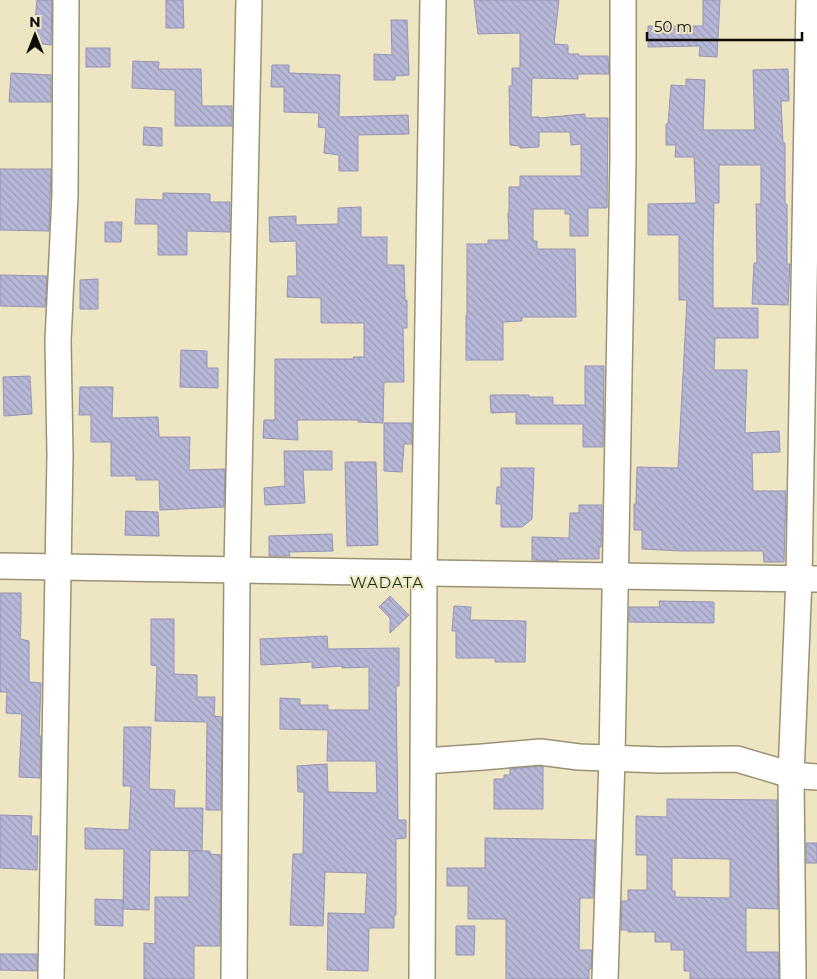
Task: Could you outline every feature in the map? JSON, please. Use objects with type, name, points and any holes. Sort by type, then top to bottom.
[{"type":"street","points":[[51,979],[60,454],[58,341],[65,195],[66,0]]},
{"type":"street","points":[[234,979],[236,570],[249,0]]},
{"type":"street","points":[[422,979],[424,573],[433,0]]},
{"type":"street","points":[[605,979],[612,758],[622,169],[622,0]]},
{"type":"street","points":[[793,979],[791,775],[808,578],[809,0]]},
{"type":"street","points":[[0,566],[808,578]]},
{"type":"street","points":[[424,761],[540,752],[660,760],[737,759],[791,775],[817,777]]},
{"type":"building","points":[[37,0],[52,0],[51,45],[33,43]]},
{"type":"building","points":[[166,0],[183,0],[184,28],[166,28]]},
{"type":"building","points":[[474,0],[559,0],[554,44],[568,45],[568,54],[608,56],[609,74],[578,74],[578,79],[532,78],[531,117],[585,114],[585,118],[608,118],[607,208],[588,208],[588,236],[570,236],[570,214],[565,214],[565,209],[533,209],[533,241],[537,241],[537,249],[575,249],[576,317],[522,317],[522,321],[503,322],[503,360],[466,360],[467,244],[488,244],[488,240],[509,240],[509,187],[520,187],[520,176],[581,176],[581,144],[571,145],[570,132],[539,132],[539,147],[520,148],[520,146],[510,145],[509,86],[512,86],[512,68],[520,68],[520,33],[478,34]]},
{"type":"building","points":[[703,0],[720,0],[717,57],[699,56],[700,46],[648,47],[648,26],[703,26]]},
{"type":"building","points":[[391,20],[407,20],[409,75],[395,76],[395,80],[374,80],[374,54],[392,55]]},
{"type":"building","points":[[86,48],[110,48],[110,67],[86,67]]},
{"type":"building","points":[[133,61],[159,62],[158,69],[201,69],[202,106],[232,106],[232,126],[175,126],[175,90],[132,88]]},
{"type":"building","points":[[272,65],[289,65],[289,73],[340,75],[339,117],[408,115],[409,134],[358,135],[358,171],[339,171],[339,155],[324,153],[326,128],[318,127],[319,113],[284,112],[284,87],[271,87]]},
{"type":"building","points":[[788,69],[789,101],[781,101],[783,143],[785,143],[787,264],[790,264],[788,305],[752,304],[754,263],[757,263],[756,204],[761,204],[761,165],[719,165],[719,203],[714,203],[713,243],[713,308],[758,308],[758,338],[715,338],[714,370],[747,370],[745,433],[779,431],[780,452],[752,453],[753,491],[786,491],[784,562],[764,562],[763,551],[642,549],[642,530],[634,530],[637,467],[678,468],[687,300],[679,300],[679,235],[648,235],[648,204],[696,203],[694,157],[675,157],[676,145],[666,145],[666,124],[668,124],[671,85],[686,86],[686,79],[705,80],[703,130],[755,130],[753,70]]},
{"type":"building","points":[[11,73],[51,75],[51,102],[9,102]]},
{"type":"building","points":[[144,127],[162,128],[162,146],[143,145]]},
{"type":"building","points":[[0,169],[51,169],[49,231],[0,230]]},
{"type":"building","points":[[163,193],[210,194],[210,202],[230,202],[230,232],[187,231],[187,255],[158,255],[158,224],[135,224],[136,199],[163,200]]},
{"type":"building","points":[[361,207],[361,237],[387,237],[387,265],[404,265],[407,328],[403,328],[404,382],[384,382],[383,423],[358,422],[358,420],[297,420],[298,440],[263,438],[264,420],[275,420],[275,359],[354,359],[353,357],[364,357],[364,323],[321,323],[321,298],[287,297],[288,276],[297,276],[296,241],[270,242],[269,217],[296,216],[296,225],[338,224],[338,208]]},
{"type":"building","points":[[105,222],[122,222],[121,242],[105,242]]},
{"type":"building","points":[[0,275],[47,276],[45,307],[0,306]]},
{"type":"building","points":[[98,279],[98,309],[80,309],[80,280]]},
{"type":"building","points":[[181,350],[207,351],[207,368],[218,368],[218,388],[180,387]]},
{"type":"building","points":[[585,366],[604,366],[603,447],[583,447],[583,424],[516,424],[516,412],[491,413],[490,395],[553,397],[553,405],[585,405]]},
{"type":"building","points":[[30,376],[32,414],[4,416],[3,377]]},
{"type":"building","points":[[80,387],[113,387],[112,418],[158,417],[159,437],[190,437],[189,470],[225,469],[224,507],[160,510],[159,480],[136,480],[136,476],[111,476],[111,442],[91,442],[91,415],[79,415]]},
{"type":"building","points":[[384,423],[412,423],[412,444],[404,444],[402,472],[384,471]]},
{"type":"building","points":[[284,451],[332,451],[332,470],[303,470],[305,503],[265,505],[264,488],[285,486]]},
{"type":"building","points":[[345,462],[376,462],[378,545],[347,546]]},
{"type":"building","points":[[501,468],[534,468],[532,519],[522,527],[501,527],[501,504],[496,504],[497,487],[501,487]]},
{"type":"building","points":[[579,505],[602,505],[599,559],[532,560],[532,537],[569,538],[570,513],[579,513]]},
{"type":"building","points":[[126,511],[158,512],[159,536],[125,535]]},
{"type":"building","points":[[332,534],[333,551],[289,552],[290,556],[269,556],[269,536]]},
{"type":"building","points":[[0,593],[21,593],[20,639],[29,641],[29,682],[41,683],[40,778],[19,777],[22,714],[6,713],[7,692],[0,692]]},
{"type":"building","points":[[390,596],[409,615],[390,633],[390,618],[379,607]]},
{"type":"building","points":[[659,601],[714,602],[714,623],[629,622],[629,607],[660,607]]},
{"type":"building","points":[[454,606],[471,607],[470,620],[526,621],[525,662],[495,662],[495,658],[456,658],[456,631],[452,631]]},
{"type":"building","points":[[151,619],[174,619],[174,674],[197,675],[197,697],[215,697],[214,716],[222,717],[221,810],[206,810],[207,722],[155,721],[157,666],[151,665]]},
{"type":"building","points":[[327,636],[328,649],[399,648],[399,686],[396,686],[398,820],[406,820],[406,838],[396,839],[396,915],[394,915],[394,928],[369,928],[368,971],[327,970],[328,913],[365,914],[367,873],[325,872],[323,926],[290,925],[293,854],[303,854],[304,792],[298,792],[297,766],[327,764],[328,792],[377,793],[376,761],[327,761],[328,730],[280,729],[280,698],[300,699],[300,705],[328,705],[328,710],[369,710],[369,667],[312,668],[312,662],[261,665],[260,639]]},
{"type":"building","points":[[124,727],[151,727],[149,789],[175,790],[174,808],[203,808],[202,851],[150,850],[149,910],[123,909],[124,849],[85,849],[85,828],[129,830],[131,786],[123,786]]},
{"type":"building","points":[[543,767],[543,809],[494,809],[494,779],[504,779],[504,775],[510,775],[510,769]]},
{"type":"building","points":[[667,799],[777,800],[778,909],[746,908],[746,952],[778,952],[779,979],[690,979],[690,971],[684,971],[684,950],[671,950],[671,942],[655,942],[655,932],[628,932],[628,930],[621,930],[622,901],[628,901],[628,890],[647,890],[647,855],[636,855],[636,816],[667,817]],"holes":[[[672,858],[730,859],[730,898],[675,897],[675,891],[672,891]]]},
{"type":"building","points":[[0,815],[32,816],[31,836],[38,836],[37,870],[0,868]]},
{"type":"building","points":[[485,838],[595,840],[593,898],[580,898],[579,950],[592,950],[589,979],[506,979],[506,919],[468,919],[468,886],[447,886],[447,868],[485,868]]},
{"type":"building","points":[[806,843],[817,843],[817,863],[806,863]]},
{"type":"building","points":[[189,851],[210,851],[210,854],[221,855],[220,946],[194,946],[194,979],[144,979],[144,943],[155,944],[155,897],[189,897]]},
{"type":"building","points":[[95,899],[123,900],[123,926],[95,925]]},
{"type":"building","points":[[456,926],[475,926],[474,955],[456,955]]},
{"type":"building","points":[[0,954],[37,954],[37,971],[0,970]]},
{"type":"district","name":"WADATA","points":[[387,582]]}]
